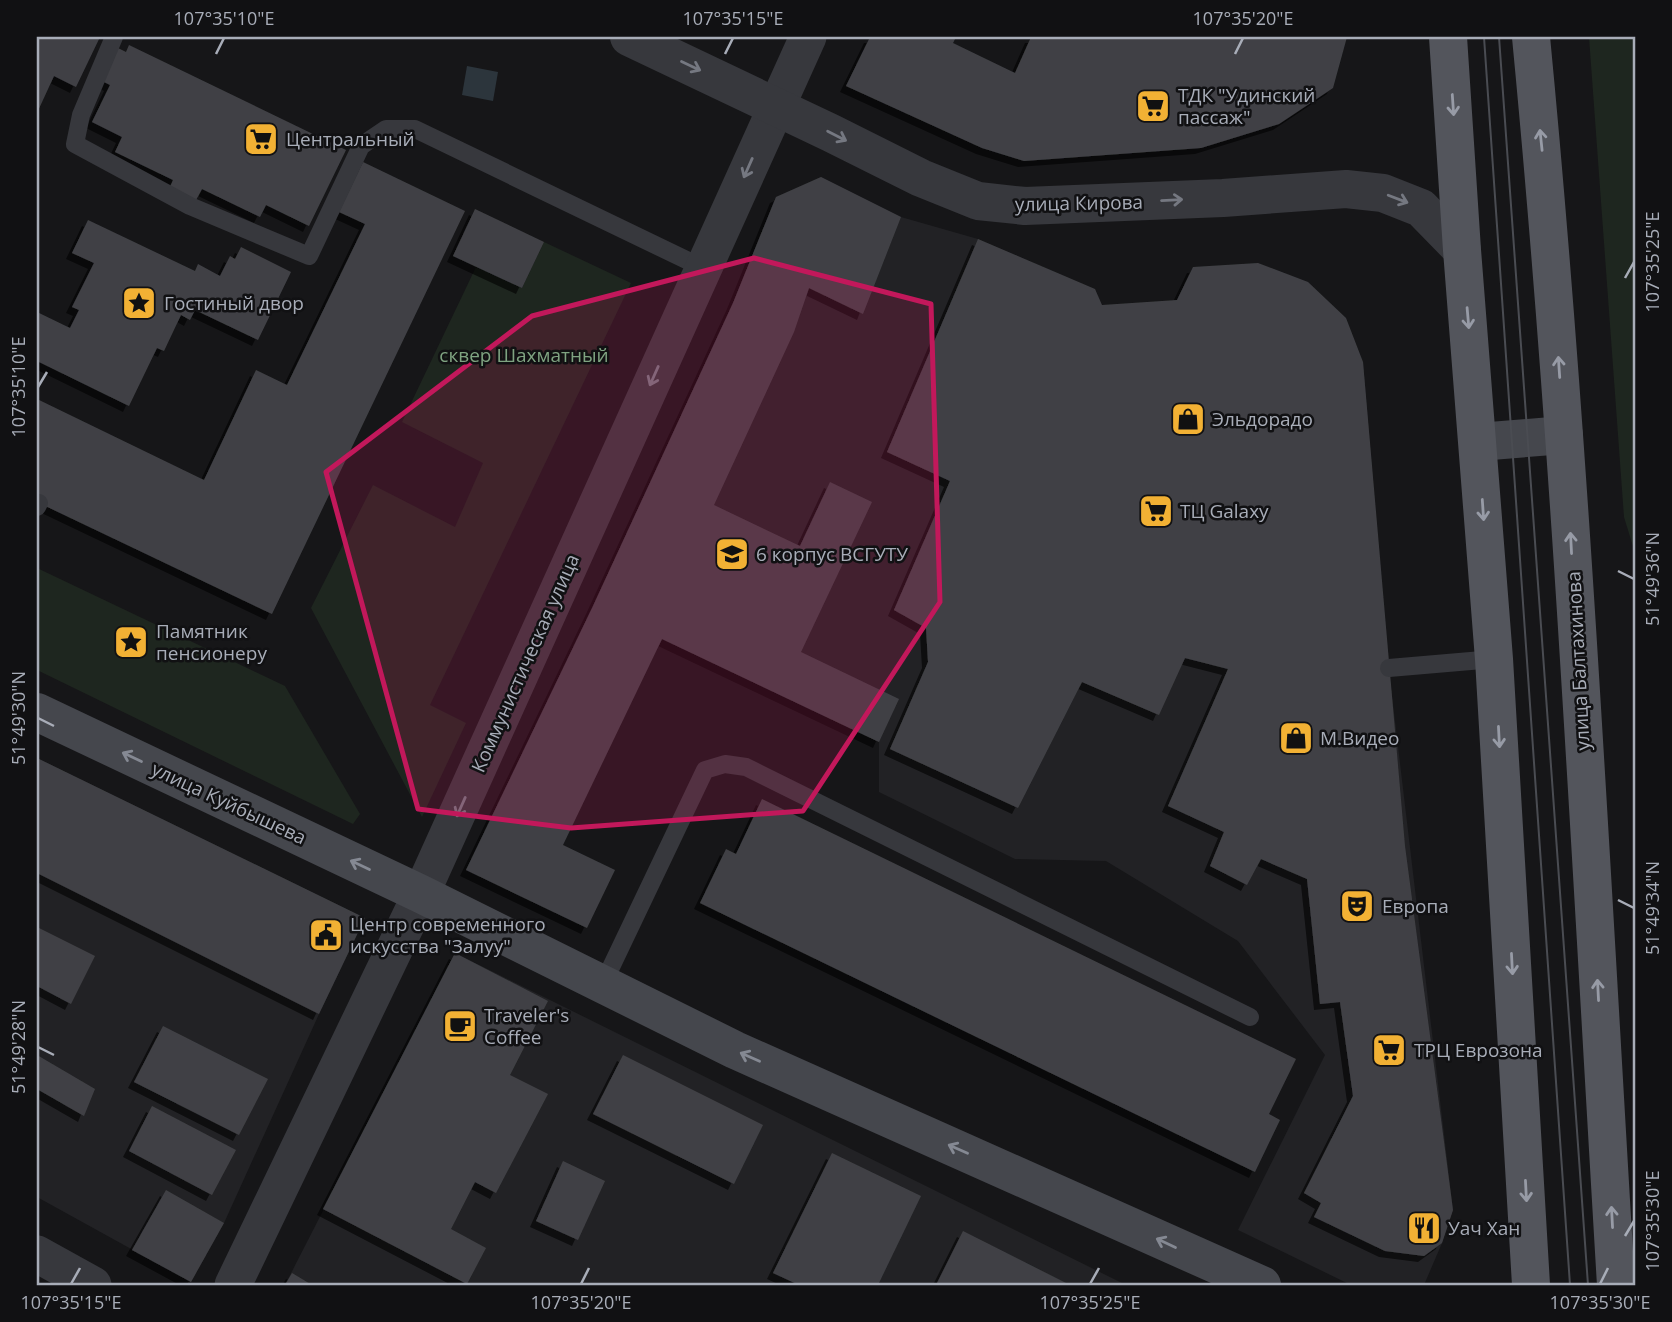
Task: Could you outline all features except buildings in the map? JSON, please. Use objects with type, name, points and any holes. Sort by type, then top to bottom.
[{"type":"main road","points":[[1448,37],[1494,659],[1531,1285]]},
{"type":"main road","name":"улица Балтахинова","points":[[1531,37],[1544,163],[1564,435],[1616,1285]]},
{"type":"main road","points":[[1478,442],[1564,435]]},
{"type":"main road","name":"улица Куйбышева","points":[[37,712],[421,894],[735,1050],[1245,1278]]},
{"type":"street","name":"улица Кирова","points":[[629,37],[921,178],[978,201],[1025,206],[1358,190],[1383,193],[1421,208],[1462,250]]},
{"type":"street","name":"Коммунистическая улица","points":[[233,1285],[421,894],[808,37]]},
{"type":"street","points":[[37,1254],[93,1285]]},
{"type":"lane","points":[[114,37],[81,115],[75,144],[190,206],[309,256],[361,146],[386,129],[415,129],[703,268]]},
{"type":"lane","points":[[1389,668],[1494,659]]},
{"type":"lane","points":[[603,984],[705,770],[725,764],[746,767],[1250,1017]]},
{"type":"highlighted area","points":[[754,258],[931,304],[940,602],[803,811],[571,828],[418,809],[326,472],[532,316]]},
{"type":"shaded area","points":[[467,66],[498,72],[493,101],[462,95]]},
{"type":"shaded area","points":[[821,177],[901,217],[978,239],[1102,305],[1363,362],[1388,662],[1453,1210],[1424,1285],[1351,1285],[1238,1230],[1325,1055],[1238,941],[1106,861],[1015,859],[879,792],[879,742],[593,606],[733,303],[776,197]]},
{"type":"shaded area","points":[[37,758],[365,918],[224,1223],[191,1282],[37,1197]]},
{"type":"shaded area","points":[[455,953],[1126,1285],[285,1285]]},
{"type":"green space","points":[[1589,37],[1635,37],[1635,553],[1624,517]]},
{"type":"green space","name":"сквер Шахматный","points":[[544,242],[631,283],[430,705],[466,723],[422,817],[311,608],[373,485],[455,527],[483,463],[402,422],[476,267],[522,288]]},
{"type":"green space","points":[[37,568],[285,686],[360,814],[353,824],[37,670]]},
{"type":"tram line","points":[[1484,37],[1570,1285]]},
{"type":"tram line","points":[[1499,37],[1588,1285]]},
{"type":"place","name":"ТДК \"Удинский пассаж\"","points":[[1153,106]]},
{"type":"place","name":"Центральный","points":[[261,139]]},
{"type":"place","name":"Гостиный двор","points":[[139,303]]},
{"type":"place","name":"Эльдорадо","points":[[1188,419]]},
{"type":"place","name":"ТЦ Galaxy","points":[[1156,511]]},
{"type":"place","name":"6 корпус ВСГУТУ","points":[[732,554]]},
{"type":"place","name":"Памятник пенсионеру","points":[[131,642]]},
{"type":"place","name":"М.Видео","points":[[1296,738]]},
{"type":"place","name":"Европа","points":[[1357,906]]},
{"type":"place","name":"Центр современного искусства \"Залуу\"","points":[[326,935]]},
{"type":"place","name":"Traveler's Coffee","points":[[460,1026]]},
{"type":"place","name":"ТРЦ Еврозона","points":[[1389,1050]]},
{"type":"place","name":"Уач Хан","points":[[1424,1228]]}]
